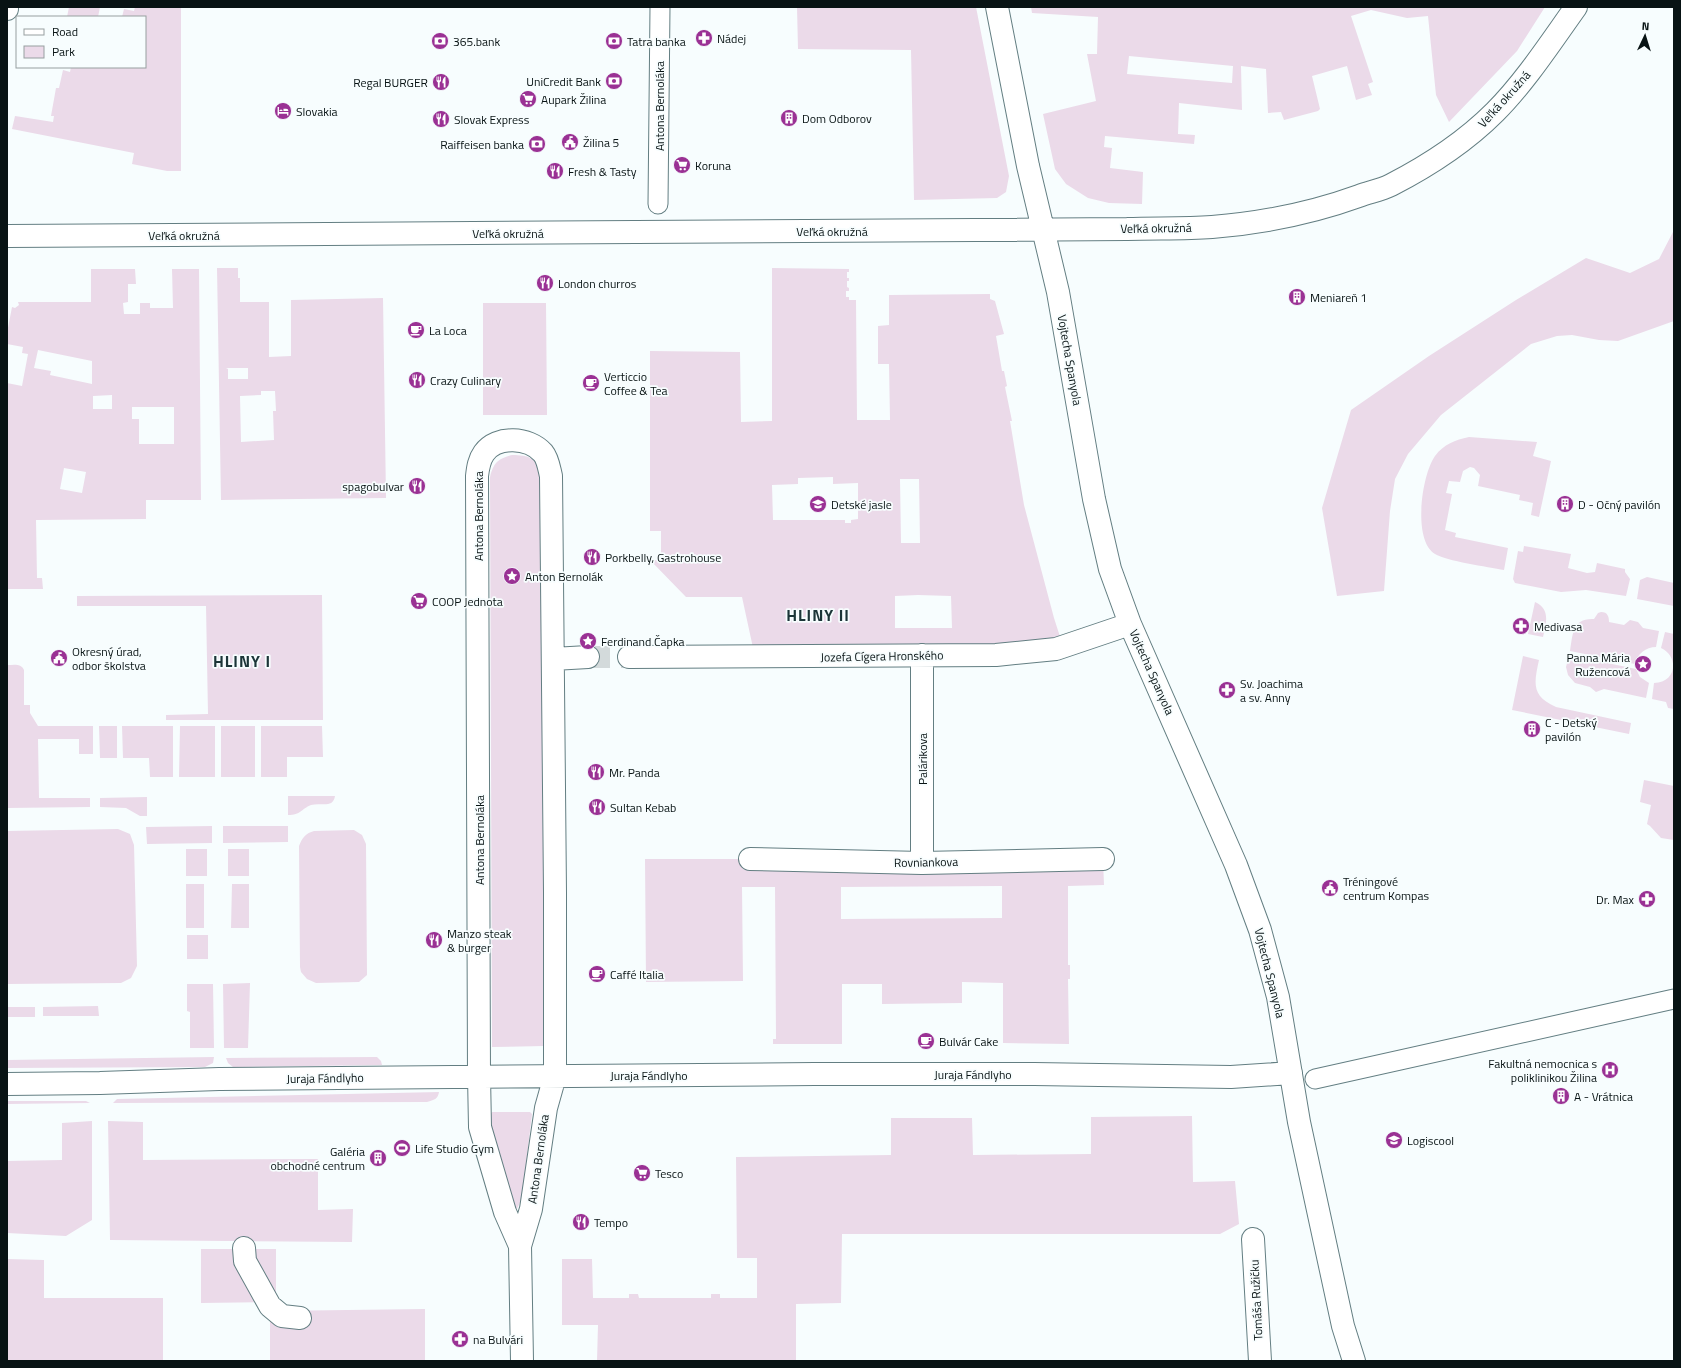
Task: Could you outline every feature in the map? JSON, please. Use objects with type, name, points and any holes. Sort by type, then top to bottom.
[{"type":"street","name":"Antona Bernoláka","points":[[649,7],[653,204],[660,7]]},
{"type":"street","name":"Vojtecha Spanyola","points":[[997,7],[1028,166],[1058,292],[1096,506],[1110,569],[1130,624],[1211,805],[1243,881],[1260,930],[1278,997],[1299,1122],[1342,1326]]},
{"type":"street","name":"Veľká okružná","points":[[7,236],[1212,227],[1284,217],[1327,207],[1390,185],[1433,161],[1459,143],[1495,112],[1534,65],[1576,7]]},
{"type":"street","name":"Antona Bernoláka","points":[[520,1246],[505,1212],[480,1127],[479,1076],[477,476],[481,457],[488,448],[499,442],[513,440],[532,444],[543,453],[548,463],[551,485],[553,659],[555,1076],[546,1108],[531,1209],[520,1246],[522,1361]]},
{"type":"street","name":"Jozefa Cígera Hronského","points":[[630,657],[996,655],[1056,648],[1130,624]]},
{"type":"street","name":"Palárikova","points":[[922,655],[922,863]]},
{"type":"street","points":[[553,659],[588,657]]},
{"type":"street","name":"Rovniankova","points":[[750,859],[922,863],[1103,859]]},
{"type":"street","points":[[1315,1079],[1674,999]]},
{"type":"street","name":"Juraja Fándlyho","points":[[7,1084],[219,1079],[479,1076],[954,1074],[1231,1077],[1291,1073]]},
{"type":"street","name":"Tomáša Ružičku","points":[[1253,1239],[1260,1361]]},
{"type":"street","points":[[244,1248],[245,1260],[270,1306],[282,1316],[300,1318]]},
{"type":"street","points":[[1342,1326],[1342,1361]]},
{"type":"street","points":[[1342,1326],[1354,1361]]},
{"type":"green space","points":[[69,7],[100,7],[98,16],[67,16]]},
{"type":"green space","points":[[135,7],[181,7],[181,171],[167,171],[132,164],[134,153],[12,129],[15,116],[53,122],[54,116],[51,116],[56,88],[59,88],[63,70],[70,72],[71,68],[146,68],[146,16],[122,16],[124,9],[134,11]]},
{"type":"green space","points":[[797,7],[976,7],[1009,176],[1006,192],[997,198],[914,200],[911,50],[798,49]]},
{"type":"green space","points":[[1031,7],[1545,7],[1517,51],[1449,122],[1436,95],[1428,16],[1407,18],[1371,10],[1351,16],[1373,82],[1368,84],[1372,95],[1356,100],[1347,66],[1312,76],[1320,109],[1318,111],[1284,120],[1281,112],[1268,113],[1266,69],[1241,66],[1242,110],[1179,103],[1178,134],[1195,135],[1194,144],[1105,136],[1104,147],[1112,148],[1110,168],[1143,172],[1142,204],[1109,203],[1088,198],[1066,184],[1055,169],[1043,114],[1096,101],[1087,54],[1097,54],[1098,17],[1032,13]],"holes":[[[1129,56],[1233,66],[1232,83],[1127,74]]]},
{"type":"green space","points":[[1674,230],[1674,321],[1618,341],[1599,340],[1572,335],[1557,336],[1531,344],[1441,415],[1408,454],[1395,479],[1390,511],[1384,591],[1337,596],[1322,508],[1351,410],[1429,356],[1516,300],[1586,258],[1630,273],[1659,259]]},
{"type":"green space","points":[[217,268],[238,268],[238,278],[240,278],[240,302],[269,302],[269,357],[291,356],[291,300],[383,298],[386,498],[221,500]],"holes":[[[226,368],[248,368],[248,379],[228,379],[228,369]],[[261,391],[275,391],[276,411],[273,411],[274,440],[241,442],[240,396],[261,395]]]},
{"type":"green space","points":[[772,268],[849,269],[849,272],[847,272],[847,278],[849,278],[849,281],[847,281],[847,287],[849,288],[849,291],[846,291],[846,297],[849,297],[849,300],[856,300],[857,420],[890,420],[889,364],[878,364],[878,326],[889,325],[889,295],[990,294],[990,299],[995,301],[1004,334],[996,336],[1002,371],[1004,371],[1007,386],[1005,387],[1012,421],[1010,421],[1024,505],[1054,618],[1063,646],[755,657],[742,597],[686,597],[650,560],[661,560],[661,531],[650,531],[650,351],[740,352],[741,422],[772,421]],"holes":[[[833,477],[833,484],[858,483],[858,519],[851,520],[851,523],[845,523],[845,520],[773,520],[772,485],[798,484],[798,478]],[[900,479],[919,479],[920,543],[901,543]],[[895,596],[951,596],[952,628],[895,628]]]},
{"type":"green space","points":[[91,269],[135,269],[136,284],[128,284],[128,302],[123,303],[124,314],[140,314],[140,303],[150,303],[150,308],[173,308],[172,269],[199,269],[201,500],[146,500],[146,519],[36,520],[37,578],[42,578],[43,589],[7,589],[7,383],[22,386],[28,354],[22,353],[23,347],[7,344],[7,333],[12,307],[15,308],[19,305],[18,302],[91,302]],"holes":[[[38,350],[92,361],[92,384],[50,375],[51,371],[34,368]],[[112,395],[112,409],[93,409],[93,396]],[[132,407],[174,407],[174,444],[139,444],[139,419],[132,419]],[[64,468],[86,472],[82,493],[60,489]]]},
{"type":"green space","points":[[483,303],[546,303],[547,415],[483,415]]},
{"type":"green space","points":[[1469,437],[1537,442],[1533,456],[1551,461],[1539,517],[1531,515],[1533,503],[1519,500],[1520,495],[1478,486],[1480,475],[1474,468],[1470,467],[1463,471],[1460,482],[1449,481],[1446,493],[1452,494],[1445,530],[1456,533],[1455,537],[1508,548],[1504,570],[1468,564],[1440,557],[1428,547],[1423,535],[1421,522],[1423,491],[1430,465],[1438,452],[1446,446],[1454,441]]},
{"type":"green space","points":[[512,455],[528,457],[535,461],[541,475],[544,1046],[492,1047],[490,477],[497,462]]},
{"type":"green space","points":[[1524,546],[1571,554],[1568,568],[1587,573],[1595,572],[1597,563],[1625,569],[1625,572],[1630,579],[1626,596],[1586,590],[1561,592],[1515,583],[1513,579],[1518,551],[1523,552]]},
{"type":"green space","points":[[1647,577],[1674,583],[1674,606],[1637,599],[1640,580]]},
{"type":"green space","points":[[322,595],[323,720],[166,720],[166,715],[208,714],[206,606],[77,606],[77,596]]},
{"type":"green space","points":[[1535,602],[1543,609],[1546,617],[1543,637],[1528,634]]},
{"type":"green space","points":[[1601,612],[1607,614],[1609,622],[1624,625],[1630,620],[1638,622],[1643,628],[1659,631],[1656,647],[1649,648],[1642,652],[1635,664],[1570,651],[1573,633],[1578,624],[1587,619],[1594,619],[1598,613]]},
{"type":"green space","points":[[1665,632],[1674,634],[1674,709],[1668,708],[1666,702],[1652,699],[1654,683],[1667,679],[1673,669],[1671,657],[1661,648]]},
{"type":"green space","points":[[1569,655],[1636,669],[1640,677],[1649,683],[1646,698],[1604,689],[1596,692],[1590,687],[1575,683],[1568,675],[1566,667]]},
{"type":"green space","points":[[1523,656],[1539,660],[1536,676],[1536,688],[1542,698],[1548,703],[1556,707],[1631,723],[1629,734],[1512,710]]},
{"type":"green space","points":[[7,665],[19,665],[23,668],[24,705],[30,705],[30,713],[38,726],[93,726],[93,754],[79,754],[79,739],[38,739],[39,798],[90,798],[90,807],[7,808]]},
{"type":"green space","points":[[99,726],[117,726],[117,758],[100,758]]},
{"type":"green space","points":[[122,726],[173,726],[173,777],[150,777],[149,758],[123,758]]},
{"type":"green space","points":[[180,726],[215,726],[215,777],[179,777]]},
{"type":"green space","points":[[221,726],[255,726],[255,777],[221,777]]},
{"type":"green space","points":[[261,726],[322,726],[323,757],[287,757],[287,777],[261,777]]},
{"type":"green space","points":[[1644,780],[1674,786],[1674,840],[1661,838],[1647,824],[1651,805],[1640,802]]},
{"type":"green space","points":[[288,796],[335,796],[334,800],[329,804],[311,805],[298,813],[288,815]]},
{"type":"green space","points":[[147,797],[147,816],[140,816],[126,808],[100,807],[100,798]]},
{"type":"green space","points":[[212,826],[212,843],[147,844],[146,827]]},
{"type":"green space","points":[[223,826],[288,826],[288,842],[223,843]]},
{"type":"green space","points":[[118,829],[130,834],[134,845],[137,966],[131,978],[121,983],[7,984],[7,831]]},
{"type":"green space","points":[[354,830],[362,835],[366,844],[367,975],[359,982],[316,983],[307,979],[301,972],[300,967],[299,846],[305,836],[314,831]]},
{"type":"green space","points":[[186,849],[207,849],[207,876],[186,876]]},
{"type":"green space","points":[[228,849],[249,849],[249,876],[228,876]]},
{"type":"green space","points":[[645,859],[1103,859],[1104,885],[1068,886],[1068,965],[1070,965],[1070,979],[1068,979],[1069,1044],[1003,1043],[1003,983],[962,982],[962,1003],[882,1004],[882,984],[842,984],[842,1044],[773,1044],[773,1039],[776,1039],[775,887],[742,887],[743,981],[646,982]],"holes":[[[1002,886],[1002,918],[841,919],[841,887]]]},
{"type":"green space","points":[[186,884],[204,884],[204,928],[186,928]]},
{"type":"green space","points":[[232,884],[249,884],[249,928],[231,928]]},
{"type":"green space","points":[[187,935],[208,935],[208,959],[187,959]]},
{"type":"green space","points":[[250,983],[248,1048],[224,1048],[223,984]]},
{"type":"green space","points":[[187,984],[213,984],[214,1048],[190,1048],[190,1012],[187,1011]]},
{"type":"green space","points":[[98,1006],[99,1016],[43,1016],[43,1007]]},
{"type":"green space","points":[[7,1007],[35,1007],[35,1017],[7,1017]]},
{"type":"green space","points":[[214,1057],[213,1063],[205,1067],[7,1068],[7,1060]]},
{"type":"green space","points":[[377,1057],[381,1061],[382,1065],[233,1067],[228,1063],[226,1058]]},
{"type":"green space","points":[[439,1092],[435,1099],[427,1102],[113,1103],[117,1099]]},
{"type":"green space","points":[[7,1101],[86,1101],[90,1103],[7,1104]]},
{"type":"green space","points":[[492,1112],[530,1112],[532,1114],[522,1198],[517,1209],[513,1206],[489,1129],[489,1116]]},
{"type":"green space","points":[[1192,1116],[1193,1182],[1235,1181],[1239,1224],[1220,1234],[842,1234],[841,1303],[796,1304],[796,1361],[597,1361],[598,1325],[562,1325],[562,1259],[592,1259],[593,1298],[629,1298],[629,1294],[638,1294],[639,1298],[711,1298],[711,1294],[720,1294],[720,1298],[757,1298],[757,1258],[737,1258],[736,1157],[891,1155],[891,1118],[972,1118],[973,1155],[1091,1154],[1091,1117]]},
{"type":"green space","points":[[92,1121],[92,1220],[66,1236],[7,1233],[7,1161],[62,1160],[62,1123]]},
{"type":"green space","points":[[108,1121],[143,1122],[143,1160],[318,1159],[318,1210],[353,1209],[352,1242],[110,1240]]},
{"type":"green space","points":[[201,1249],[276,1249],[276,1302],[201,1303]]},
{"type":"green space","points":[[7,1259],[44,1260],[44,1298],[163,1298],[163,1361],[7,1361]]},
{"type":"green space","points":[[425,1309],[425,1361],[270,1361],[270,1311]]},
{"type":"tunnel","points":[[588,657],[629,657]]},
{"type":"place","name":"Nádej","points":[[704,38]]},
{"type":"place","name":"365.bank","points":[[440,41]]},
{"type":"place","name":"Tatra banka","points":[[614,41]]},
{"type":"place","name":"UniCredit Bank","points":[[614,81]]},
{"type":"place","name":"Regal BURGER","points":[[441,82]]},
{"type":"place","name":"Aupark Žilina","points":[[528,99]]},
{"type":"place","name":"Slovakia","points":[[283,111]]},
{"type":"place","name":"Dom Odborov","points":[[789,118]]},
{"type":"place","name":"Slovak Express","points":[[441,119]]},
{"type":"place","name":"Žilina 5","points":[[570,142]]},
{"type":"place","name":"Raiffeisen banka","points":[[537,144]]},
{"type":"place","name":"Koruna","points":[[682,165]]},
{"type":"place","name":"Fresh & Tasty","points":[[555,171]]},
{"type":"place","name":"London churros","points":[[545,283]]},
{"type":"place","name":"Meniareň 1","points":[[1297,297]]},
{"type":"place","name":"La Loca","points":[[416,330]]},
{"type":"place","name":"Crazy Culinary","points":[[417,380]]},
{"type":"place","name":"Verticcio Coffee & Tea","points":[[591,383]]},
{"type":"place","name":"spagobulvar","points":[[417,486]]},
{"type":"place","name":"Detské jasle","points":[[818,504]]},
{"type":"place","name":"D - Očný pavilón","points":[[1565,504]]},
{"type":"place","name":"Porkbelly, Gastrohouse","points":[[592,557]]},
{"type":"place","name":"Anton Bernolák","points":[[512,576]]},
{"type":"place","name":"COOP Jednota","points":[[419,601]]},
{"type":"place","name":"Medivasa","points":[[1521,626]]},
{"type":"place","name":"Ferdinand Čapka","points":[[588,641]]},
{"type":"place","name":"Okresný úrad, odbor školstva","points":[[59,658]]},
{"type":"place","name":"Panna Mária Ružencová","points":[[1643,664]]},
{"type":"place","name":"Sv. Joachima a sv. Anny","points":[[1227,690]]},
{"type":"place","name":"C - Detský pavilón","points":[[1532,729]]},
{"type":"place","name":"Mr. Panda","points":[[596,772]]},
{"type":"place","name":"Sultan Kebab","points":[[597,807]]},
{"type":"place","name":"Tréningové centrum Kompas","points":[[1330,888]]},
{"type":"place","name":"Dr. Max","points":[[1647,899]]},
{"type":"place","name":"Manzo steak & burger","points":[[434,940]]},
{"type":"place","name":"Caffé Italia","points":[[597,974]]},
{"type":"place","name":"Bulvár Cake","points":[[926,1041]]},
{"type":"place","name":"Fakultná nemocnica s poliklinikou Žilina","points":[[1610,1070]]},
{"type":"place","name":"A - Vrátnica","points":[[1561,1096]]},
{"type":"place","name":"Logiscool","points":[[1394,1140]]},
{"type":"place","name":"Life Studio Gym","points":[[402,1148]]},
{"type":"place","name":"Galéria obchodné centrum","points":[[378,1158]]},
{"type":"place","name":"Tesco","points":[[642,1173]]},
{"type":"place","name":"Tempo","points":[[581,1222]]},
{"type":"place","name":"na Bulvári","points":[[460,1339]]},
{"type":"district","name":"HLINY II","points":[[818,615]]},
{"type":"district","name":"HLINY I","points":[[242,661]]}]
